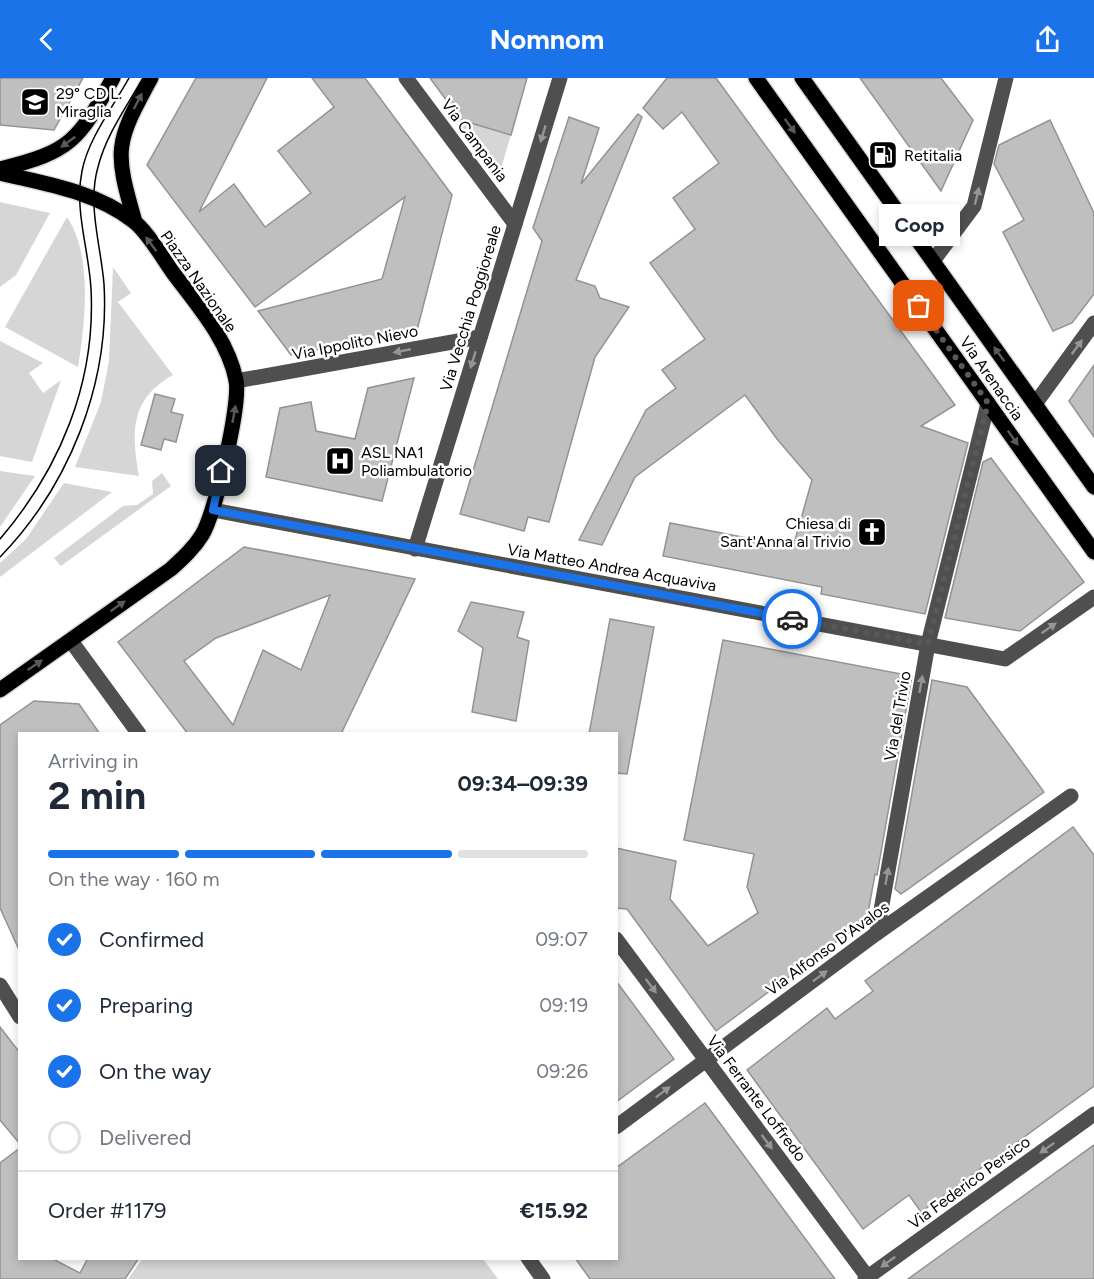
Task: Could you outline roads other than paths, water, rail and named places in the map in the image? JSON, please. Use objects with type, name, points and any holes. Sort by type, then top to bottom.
[{"type":"main road","points":[[0,171],[50,154],[69,143],[89,120],[113,78]]},
{"type":"main road","points":[[135,222],[123,180],[120,158],[122,137],[150,78]]},
{"type":"main road","name":"Via Arenaccia","points":[[756,78],[1094,552]]},
{"type":"main road","name":"Via Arenaccia","points":[[801,78],[1094,487]]},
{"type":"main road","name":"Piazza Nazionale","points":[[0,171],[88,196],[135,222],[213,329],[228,354],[236,381],[236,407],[213,510],[203,533],[171,569],[0,690]]},
{"type":"street","name":"Via Campania","points":[[406,78],[515,224]]},
{"type":"street","name":"Via Vecchia Poggioreale","points":[[415,549],[560,78]]},
{"type":"street","points":[[933,261],[975,206],[1006,78]]},
{"type":"street","points":[[1035,404],[1094,323]]},
{"type":"street","name":"Via Ippolito Nievo","points":[[236,381],[480,337]]},
{"type":"street","name":"Via del Trivio","points":[[877,933],[928,644],[988,403]]},
{"type":"street","name":"Via Matteo Andrea Acquaviva","points":[[213,510],[1005,660],[1094,597]]},
{"type":"street","points":[[71,641],[138,732]]},
{"type":"street","name":"Via Alfonso D'Avalos","points":[[618,1126],[877,933],[1066,799]]},
{"type":"street","name":"Via Ferrante Loffredo","points":[[618,942],[867,1278]]},
{"type":"street","points":[[0,985],[18,1014]]},
{"type":"street","name":"Via Federico Persico","points":[[867,1278],[1094,1114]]},
{"type":"street","points":[[529,1260],[543,1279]]},
{"type":"tram line","points":[[0,539],[21,512],[56,454],[70,423],[80,391],[91,324],[90,274],[80,200],[82,171],[95,135],[129,78]]},
{"type":"tram line","points":[[0,557],[25,529],[65,466],[92,396],[100,359],[104,322],[104,284],[94,211],[95,181],[106,144],[143,78]]},
{"type":"place","name":"29° CD L. Miraglia","points":[[35,102]]},
{"type":"place","name":"Retitalia","points":[[883,155]]},
{"type":"place","name":"Coop","points":[[919,306]]},
{"type":"place","name":"ASL NA1 Poliambulatorio","points":[[340,461]]},
{"type":"place","name":"Chiesa di Sant'Anna al Trivio","points":[[872,532]]}]
